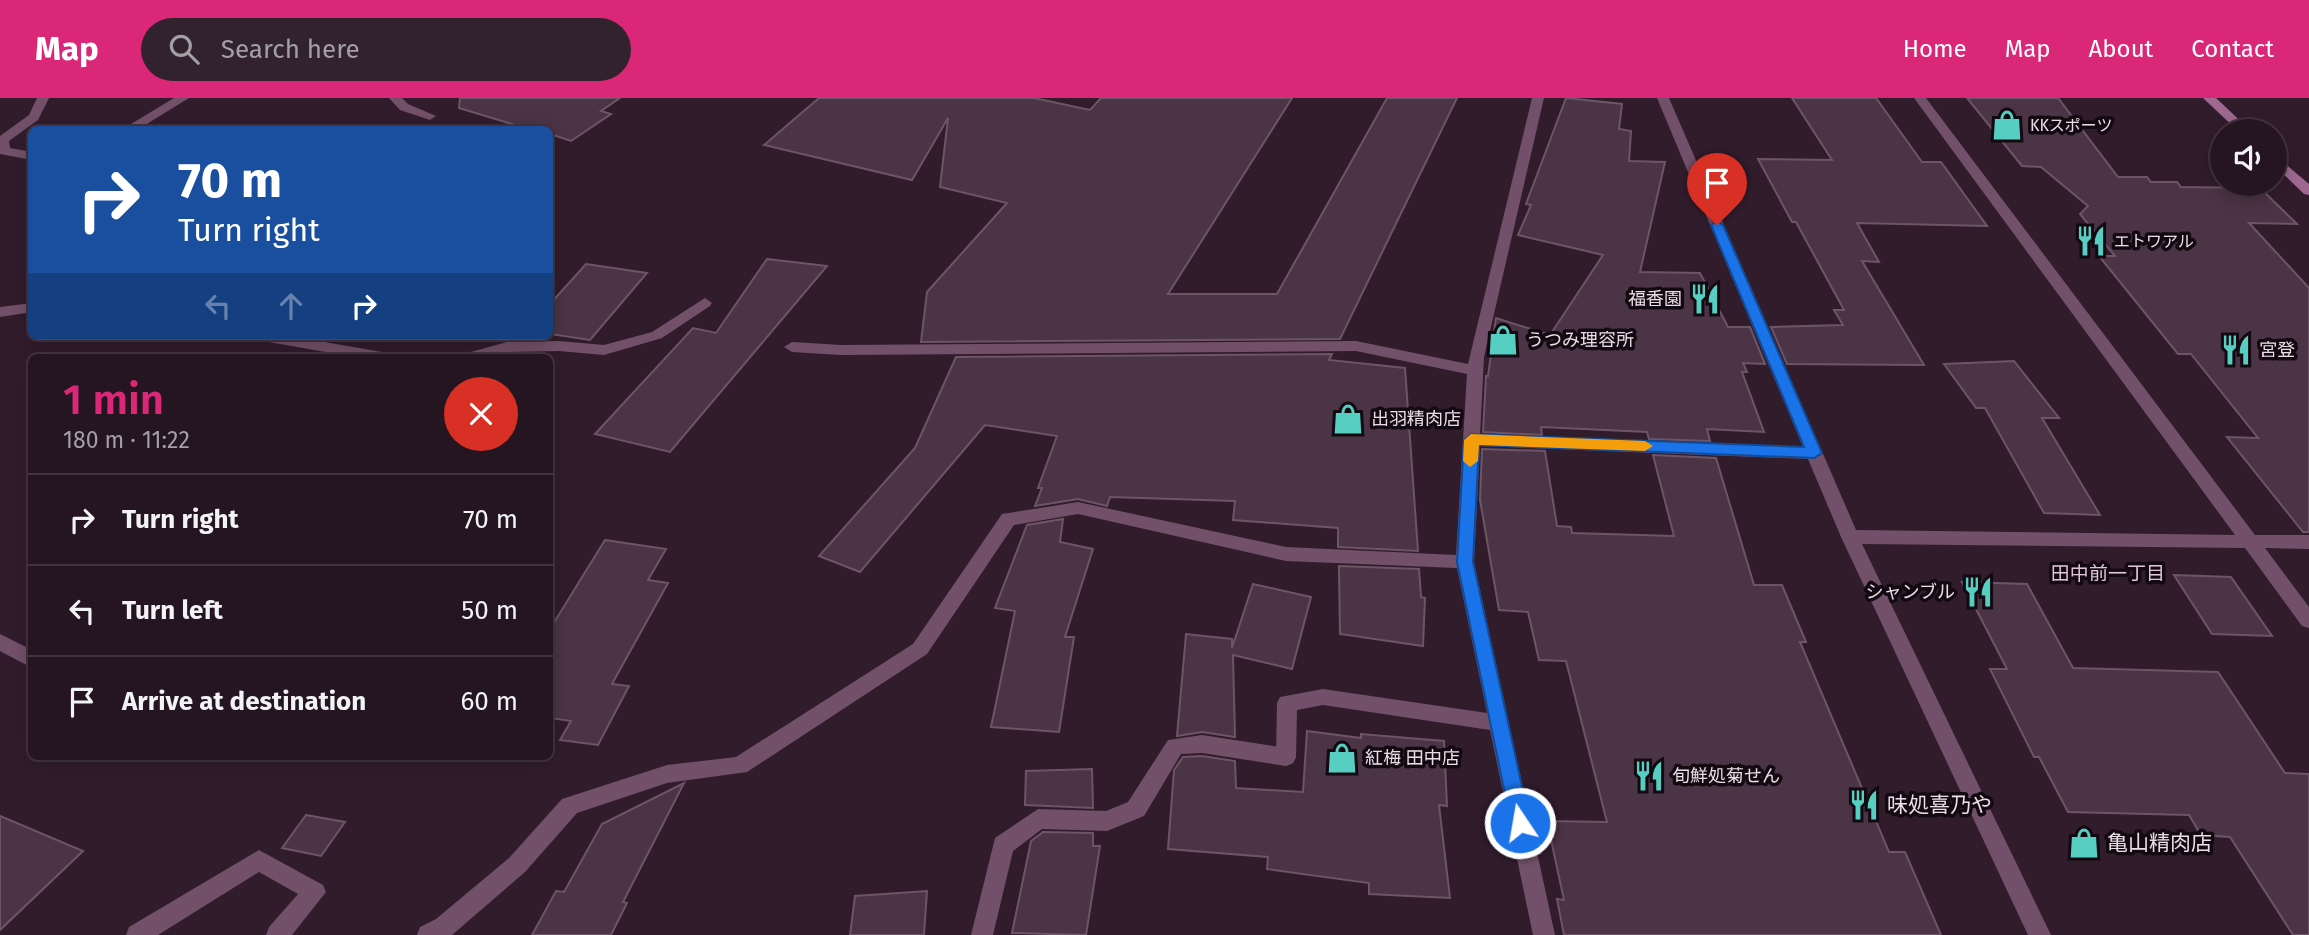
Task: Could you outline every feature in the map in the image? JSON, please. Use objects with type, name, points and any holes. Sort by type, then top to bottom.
[{"type":"street","points":[[28,155],[4,151],[2,140],[34,117],[43,98]]},
{"type":"street","points":[[134,126],[183,98]]},
{"type":"street","points":[[395,98],[404,107],[430,116]]},
{"type":"street","points":[[1538,98],[1476,357],[1465,562],[1545,935]]},
{"type":"street","points":[[1663,98],[1850,537],[2040,935]]},
{"type":"street","points":[[1920,98],[2246,540],[2309,621]]},
{"type":"street","points":[[2209,98],[2232,119]]},
{"type":"street","points":[[2287,170],[2309,191]]},
{"type":"street","points":[[482,354],[507,347],[559,346],[604,350],[657,335],[705,303]]},
{"type":"street","points":[[0,312],[28,308]]},
{"type":"street","points":[[286,340],[365,354]]},
{"type":"street","points":[[792,347],[855,350],[1356,346],[1475,370]]},
{"type":"street","points":[[1471,440],[1814,453]]},
{"type":"street","points":[[428,935],[444,926],[517,865],[570,806],[667,774],[740,766],[920,649],[1007,519],[1078,509],[1286,554],[1465,562]]},
{"type":"street","points":[[1850,537],[2309,542]]},
{"type":"street","points":[[0,642],[28,658]]},
{"type":"street","points":[[982,935],[1003,845],[1038,819],[1107,821],[1136,809],[1175,746],[1202,744],[1286,757],[1287,703],[1323,697],[1499,723]]},
{"type":"street","points":[[136,935],[259,860],[315,892],[277,935]]},
{"type":"building","points":[[460,98],[620,98],[601,111],[611,114],[571,141],[553,135],[553,126],[519,126],[459,108]]},
{"type":"building","points":[[819,98],[1034,98],[1090,110],[1101,98],[1292,98],[1168,294],[1277,294],[1387,98],[1457,98],[1340,339],[921,342],[927,292],[1007,203],[940,187],[948,118],[912,180],[764,145]]},
{"type":"building","points":[[1566,98],[1622,104],[1619,129],[1631,131],[1629,161],[1665,162],[1640,272],[1700,273],[1728,327],[1750,327],[1765,364],[1743,363],[1747,372],[1742,372],[1764,432],[1707,429],[1710,441],[1649,439],[1647,432],[1541,427],[1542,435],[1483,432],[1486,376],[1496,318],[1550,335],[1603,255],[1518,235],[1531,205],[1526,204]]},
{"type":"building","points":[[1792,98],[1876,98],[1922,162],[1941,162],[1987,226],[1857,223],[1879,262],[1862,261],[1924,365],[1787,364],[1771,327],[1843,325],[1834,310],[1844,310],[1758,159],[1832,160]]},
{"type":"building","points":[[1967,98],[2058,98],[2118,177],[2147,177],[2151,182],[2177,182],[2181,187],[2210,187],[2210,196],[2268,196],[2297,224],[2249,223],[2309,288],[2309,532],[2303,532],[2227,437],[2258,438],[2191,354],[2178,354],[2099,256],[2115,256],[2080,214],[2088,206],[2041,167],[2022,166]]},
{"type":"building","points":[[767,259],[827,266],[670,452],[595,434],[693,328],[716,333]]},
{"type":"building","points":[[586,264],[647,273],[590,340],[553,334],[553,301]]},
{"type":"building","points":[[1332,354],[1329,360],[1405,368],[1418,551],[1338,547],[1338,528],[1233,520],[1235,501],[1110,497],[1107,506],[1078,499],[1035,506],[1042,488],[1038,488],[1057,436],[985,425],[860,572],[819,556],[915,448],[956,357]]},
{"type":"building","points":[[2014,361],[2059,418],[2042,418],[2100,515],[2044,513],[1985,408],[1976,408],[1944,364]]},
{"type":"building","points":[[1482,449],[1545,451],[1557,526],[1571,527],[1572,533],[1674,536],[1653,455],[1716,458],[1754,585],[1782,585],[1806,642],[1800,642],[1889,852],[1905,852],[1941,935],[1564,935],[1557,899],[1564,900],[1547,821],[1607,822],[1566,661],[1539,660],[1528,612],[1499,610],[1480,500]]},
{"type":"building","points":[[1063,519],[1060,542],[1093,549],[1065,637],[1074,637],[1059,732],[991,727],[1015,611],[995,608],[1027,525]]},
{"type":"building","points":[[605,540],[666,549],[648,580],[668,583],[612,684],[629,686],[598,745],[560,740],[571,721],[553,718],[553,624]]},
{"type":"building","points":[[1339,566],[1419,569],[1421,597],[1425,598],[1423,646],[1340,634]]},
{"type":"building","points":[[2174,575],[2231,577],[2272,636],[2212,634]]},
{"type":"building","points":[[1962,582],[2027,584],[2073,668],[2218,672],[2285,773],[2309,774],[2309,935],[2293,935],[2230,837],[2201,835],[2189,815],[2068,812],[2039,757],[2034,757],[1990,669],[2007,669]]},
{"type":"building","points":[[1253,584],[1311,597],[1292,669],[1233,655],[1235,737],[1202,732],[1177,736],[1186,634],[1232,639],[1232,648]]},
{"type":"building","points":[[1307,731],[1361,738],[1361,734],[1444,741],[1447,806],[1439,805],[1450,898],[1369,894],[1369,883],[1267,869],[1268,857],[1168,849],[1174,770],[1183,757],[1202,756],[1235,761],[1236,788],[1303,792]]},
{"type":"building","points":[[1092,769],[1093,808],[1025,805],[1026,771]]},
{"type":"building","points":[[684,783],[623,902],[627,903],[611,935],[532,935],[556,891],[564,892],[602,824]]},
{"type":"building","points":[[306,815],[345,822],[321,856],[282,848]]},
{"type":"building","points":[[0,816],[83,851],[0,930]]},
{"type":"building","points":[[1043,832],[1093,833],[1093,846],[1100,846],[1086,935],[1012,933],[1031,841]]},
{"type":"building","points":[[927,891],[924,935],[850,935],[855,896]]},
{"type":"slow traffic","points":[[1470,461],[1471,440],[1645,446]]},
{"type":"place","name":"KKスポーツ","points":[[2007,125]]},
{"type":"place","name":"エトワアル","points":[[2091,241]]},
{"type":"place","name":"福香園","points":[[1705,299]]},
{"type":"place","name":"うつみ理容所","points":[[1503,340]]},
{"type":"place","name":"宮登","points":[[2236,350]]},
{"type":"place","name":"出羽精肉店","points":[[1348,419]]},
{"type":"place","name":"シャンブル","points":[[1978,592]]},
{"type":"place","name":"紅梅 田中店","points":[[1342,758]]},
{"type":"place","name":"旬鮮処菊せん","points":[[1649,776]]},
{"type":"place","name":"味処喜乃や","points":[[1864,805]]},
{"type":"place","name":"亀山精肉店","points":[[2084,843]]},
{"type":"district","name":"田中前一丁目","points":[[2108,573]]},
{"type":"route","points":[[1520,823],[1465,562],[1471,440],[1814,453],[1717,225]]}]
